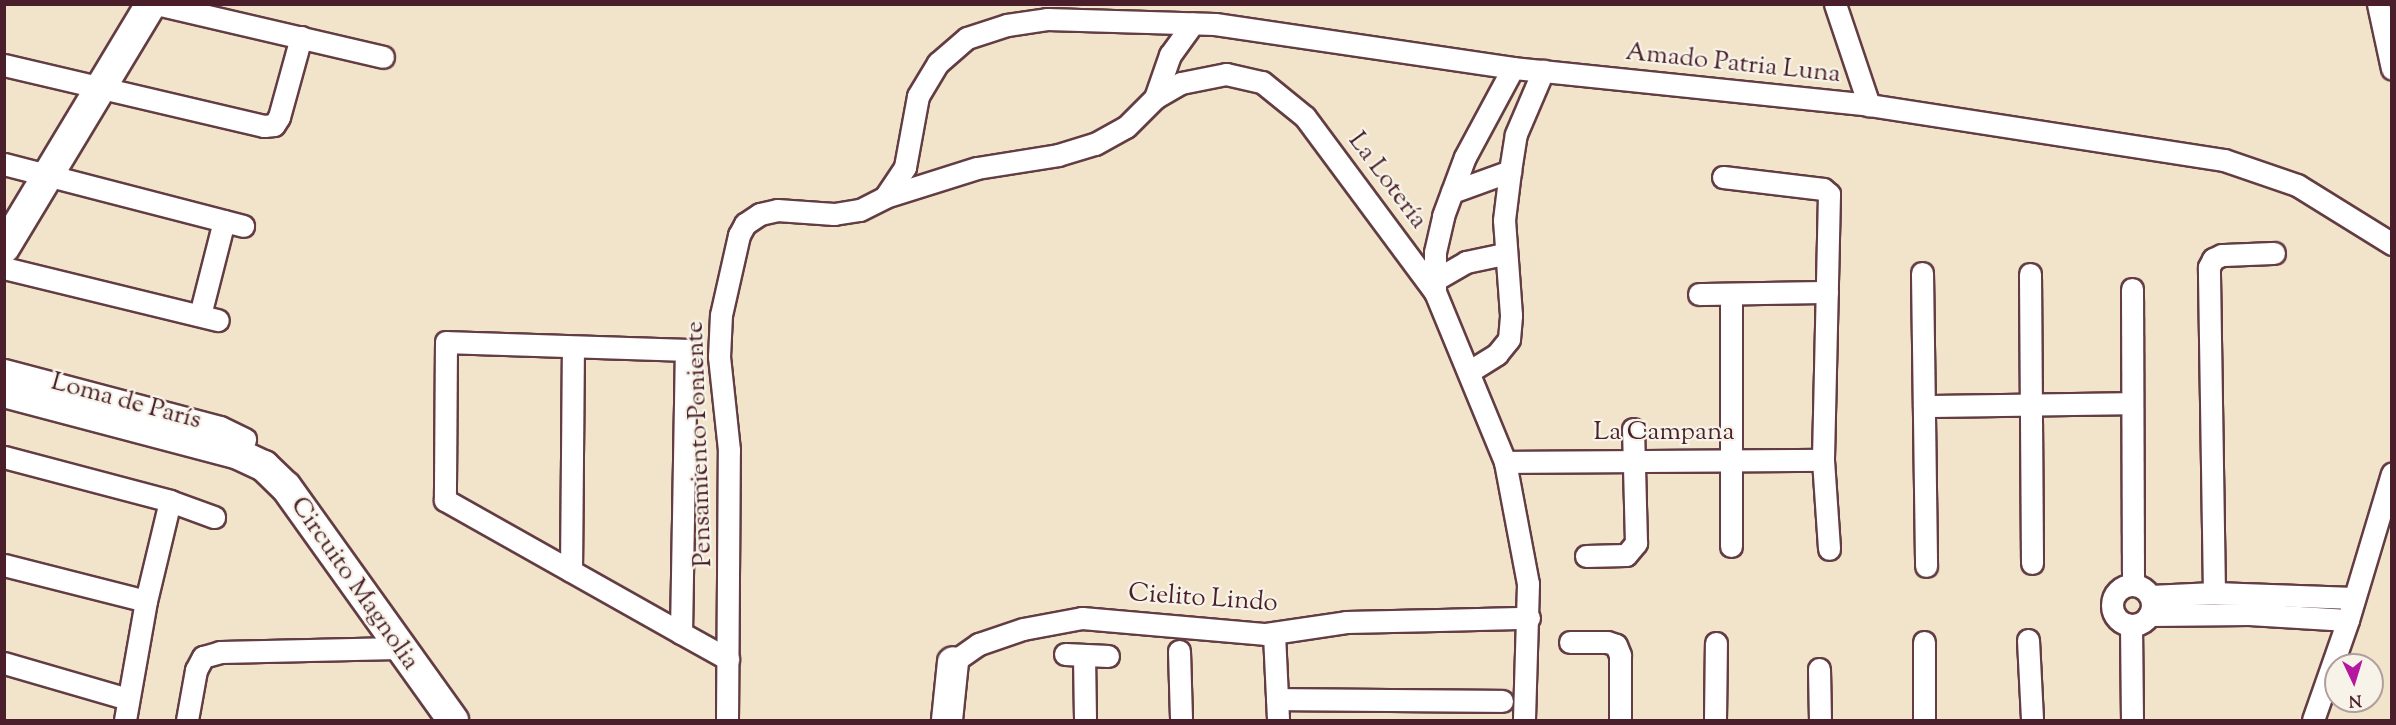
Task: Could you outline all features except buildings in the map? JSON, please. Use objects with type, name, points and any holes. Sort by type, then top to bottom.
[{"type":"street","points":[[4,248],[151,4]]},
{"type":"street","points":[[156,4],[383,57]]},
{"type":"street","points":[[1834,4],[1869,105]]},
{"type":"street","points":[[2378,4],[2391,69]]},
{"type":"street","name":"Amado Patria Luna","points":[[885,197],[904,167],[918,96],[938,63],[967,38],[1007,25],[1047,19],[1193,23],[1513,68],[1869,105],[2224,160],[2296,185],[2391,244]]},
{"type":"street","points":[[1155,98],[1170,55],[1193,23]]},
{"type":"street","points":[[4,65],[264,126],[274,125],[279,117],[300,37]]},
{"type":"street","points":[[1435,286],[1436,252],[1452,192],[1465,157],[1513,68]]},
{"type":"street","points":[[1470,371],[1497,354],[1509,339],[1511,315],[1505,254],[1510,171],[1516,134],[1543,71]]},
{"type":"street","name":"La Lotería","points":[[885,197],[977,168],[1058,155],[1095,144],[1126,127],[1155,98],[1180,83],[1227,74],[1262,82],[1305,117],[1435,286],[1505,462],[1528,584],[1529,618],[1524,720]]},
{"type":"street","points":[[1494,104],[1516,134]]},
{"type":"street","points":[[4,164],[233,223],[209,317],[4,268]]},
{"type":"street","points":[[1452,192],[1510,171]]},
{"type":"street","points":[[1723,177],[1823,189],[1829,194],[1822,460],[1829,549]]},
{"type":"street","name":"Pensamiento Poniente","points":[[727,720],[729,450],[719,357],[721,315],[739,235],[745,224],[760,214],[777,210],[834,214],[860,210],[885,197]]},
{"type":"street","points":[[2214,593],[2209,267],[2212,259],[2222,255],[2274,253]]},
{"type":"street","points":[[1435,286],[1466,262],[1505,254]]},
{"type":"street","points":[[1922,273],[1926,566]]},
{"type":"street","points":[[2030,274],[2033,405],[2032,563]]},
{"type":"street","points":[[2132,289],[2132,403],[2144,599],[2130,625],[2132,720]]},
{"type":"street","points":[[1699,294],[1827,292]]},
{"type":"street","points":[[1731,294],[1731,546]]},
{"type":"street","points":[[681,633],[686,351],[446,342],[446,500],[571,571],[681,633],[728,659]]},
{"type":"street","points":[[571,571],[573,347]]},
{"type":"street","name":"Loma de París","points":[[4,369],[220,427],[245,448]]},
{"type":"street","name":"Loma de París","points":[[4,392],[245,448]]},
{"type":"street","points":[[1924,406],[2132,403]]},
{"type":"street","points":[[1586,556],[1626,555],[1632,551],[1636,543],[1633,429]]},
{"type":"street","name":"Circuito Magnolia","points":[[245,448],[286,487],[398,648],[453,720]]},
{"type":"street","points":[[4,457],[170,501],[213,517]]},
{"type":"street","name":"La Campana","points":[[1505,462],[1822,460]]},
{"type":"street","points":[[2313,720],[2348,621],[2391,473]]},
{"type":"street","points":[[125,720],[146,601],[170,501]]},
{"type":"street","points":[[4,565],[146,601]]},
{"type":"street","points":[[2144,599],[2214,593],[2354,597]]},
{"type":"street","points":[[2130,625],[2120,622],[2111,604],[2115,594],[2249,614],[2348,621]]},
{"type":"street","name":"Cielito Lindo","points":[[953,662],[979,644],[1023,629],[1082,618],[1274,634],[1346,622],[1529,618]]},
{"type":"street","points":[[1274,634],[1278,720]]},
{"type":"street","points":[[2028,640],[2032,720]]},
{"type":"street","points":[[1570,642],[1607,642],[1616,645],[1620,655],[1620,720]]},
{"type":"street","points":[[1924,642],[1924,720]]},
{"type":"street","points":[[1715,720],[1716,643]]},
{"type":"street","points":[[188,720],[196,670],[203,657],[220,652],[398,648]]},
{"type":"street","points":[[1179,651],[1180,720]]},
{"type":"street","points":[[1085,720],[1075,654],[1108,656]]},
{"type":"street","points":[[947,720],[953,662]]},
{"type":"street","points":[[4,663],[128,699]]},
{"type":"street","points":[[1819,669],[1820,720]]},
{"type":"street","points":[[1277,699],[1502,701]]}]
